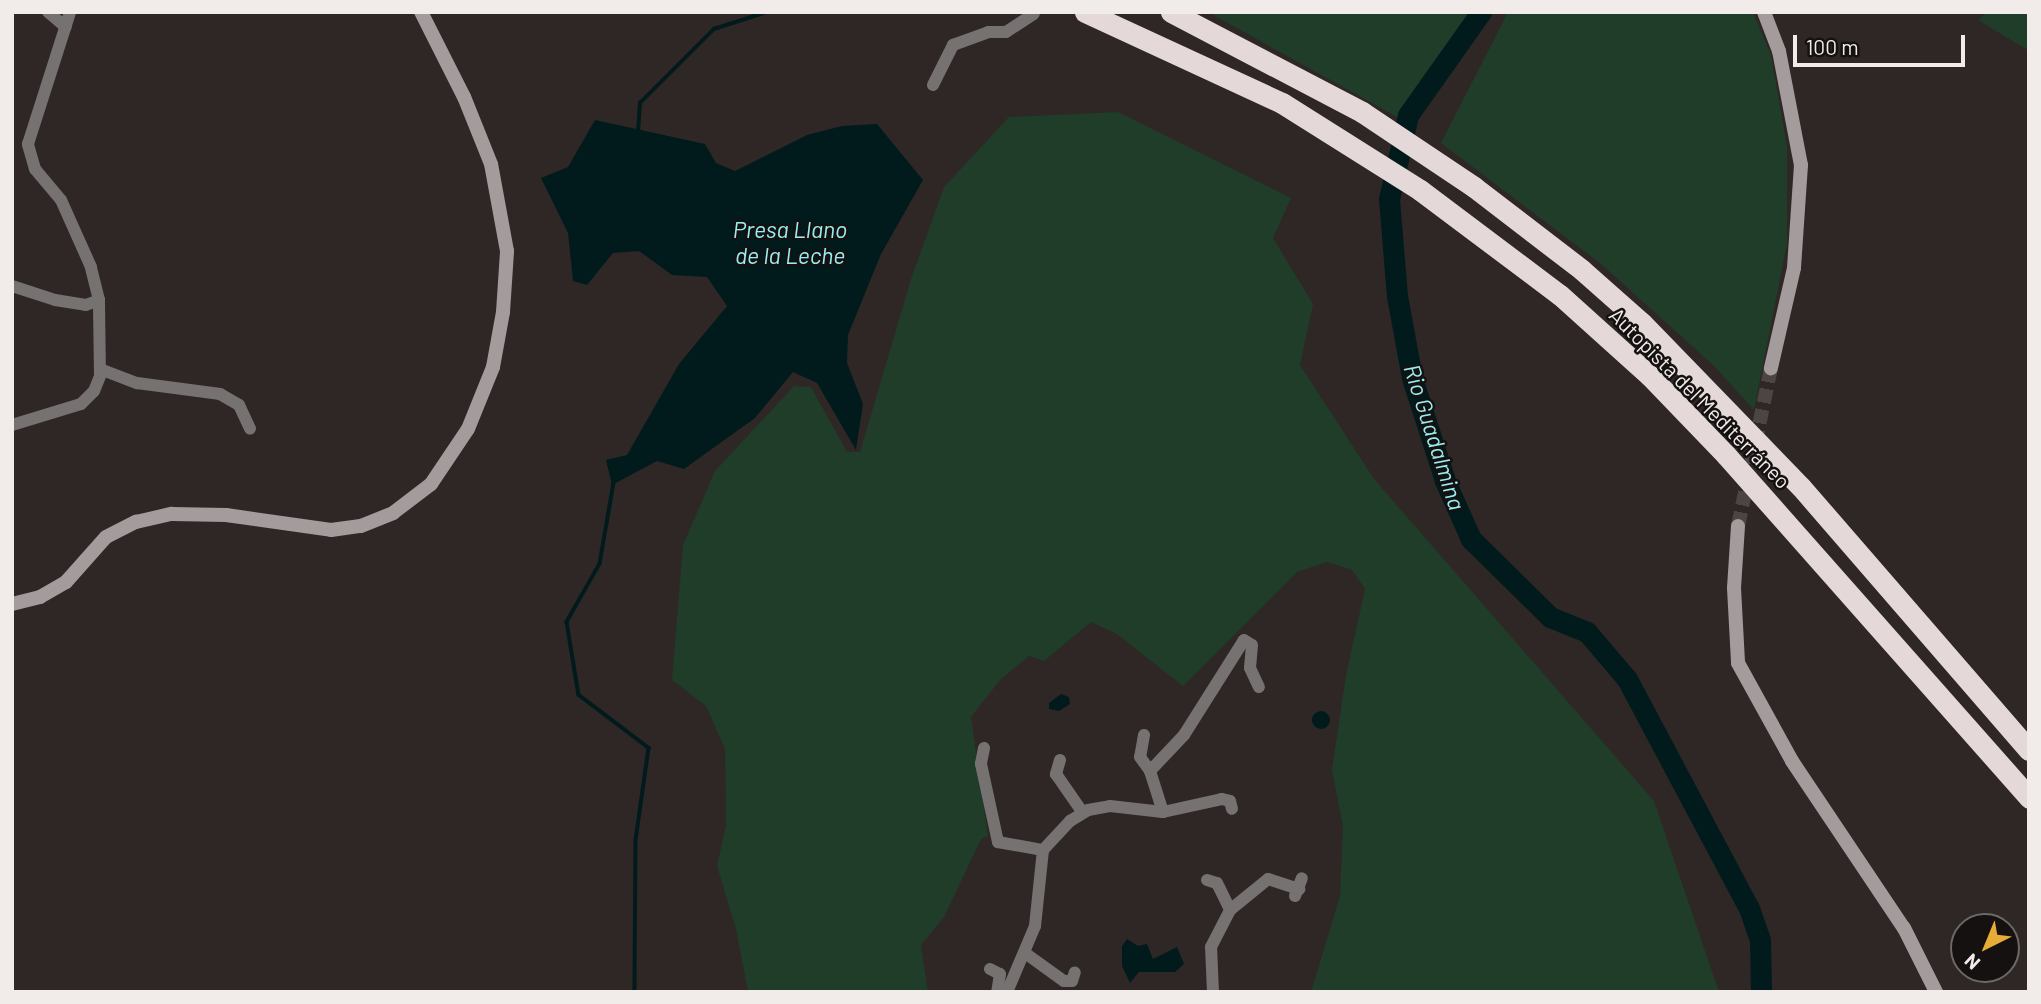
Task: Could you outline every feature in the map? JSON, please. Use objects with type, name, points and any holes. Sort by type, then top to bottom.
[{"type":"highway","name":"Autopista del Mediterráneo","points":[[1085,12],[1282,103],[1453,213],[1560,295],[1650,376],[1726,455],[2029,799]]},
{"type":"highway","name":"Autopista del Mediterráneo","points":[[1171,12],[1288,70],[1420,149],[1582,270],[1721,402],[2029,750]]},
{"type":"street","points":[[48,12],[66,27]]},
{"type":"street","points":[[12,425],[81,404],[94,391],[100,369],[99,300],[91,267],[61,200],[35,169],[28,144],[71,12]]},
{"type":"street","points":[[12,604],[40,597],[66,582],[106,537],[136,522],[172,514],[226,515],[331,530],[361,526],[393,513],[430,484],[468,429],[493,367],[503,312],[506,251],[491,164],[464,97],[421,12]]},
{"type":"street","points":[[1764,12],[1779,51],[1801,165],[1794,268],[1771,368]]},
{"type":"street","points":[[933,85],[953,45],[988,32],[1006,32],[1034,14]]},
{"type":"street","points":[[12,286],[65,302],[86,305],[99,300]]},
{"type":"street","points":[[100,369],[137,383],[220,394],[239,405],[250,429]]},
{"type":"street","points":[[1738,526],[1734,588],[1738,663],[1791,761],[1904,928],[1937,992]]},
{"type":"street","points":[[1150,771],[1184,735],[1244,640],[1252,645],[1250,668],[1259,687]]},
{"type":"street","points":[[1144,735],[1140,757],[1150,771],[1163,812]]},
{"type":"street","points":[[984,748],[981,764],[998,842],[1042,850]]},
{"type":"street","points":[[1060,760],[1056,774],[1083,813]]},
{"type":"street","points":[[1007,992],[1035,926],[1032,898],[1042,850],[1053,835],[1083,813],[1111,806],[1163,812],[1222,799],[1230,801],[1232,809]]},
{"type":"street","points":[[1213,992],[1210,947],[1230,911],[1268,879],[1299,888]]},
{"type":"street","points":[[1207,880],[1219,886],[1230,911]]},
{"type":"street","points":[[1025,953],[1057,979],[1069,982],[1075,972]]},
{"type":"street","points":[[990,969],[1000,974],[997,992]]},
{"type":"green space","points":[[1208,12],[1473,12],[1399,118]]},
{"type":"green space","points":[[1508,12],[1753,12],[1771,55],[1787,146],[1787,244],[1754,410],[1714,366],[1600,263],[1441,143]]},
{"type":"green space","points":[[1987,12],[2029,12],[2029,51],[1978,20]]},
{"type":"green space","points":[[1118,112],[1291,198],[1273,238],[1313,304],[1300,365],[1374,479],[1654,801],[1719,992],[1311,992],[1340,896],[1343,827],[1332,770],[1346,675],[1365,589],[1352,570],[1327,562],[1297,572],[1183,686],[1117,634],[1091,622],[1044,661],[1029,656],[1000,680],[971,717],[988,836],[981,839],[944,917],[921,945],[928,992],[748,992],[736,929],[717,866],[726,825],[725,749],[706,706],[672,680],[683,545],[715,471],[794,386],[811,387],[847,452],[860,452],[911,279],[944,187],[1009,117]]},
{"type":"water","name":"Presa Llano de la Leche","points":[[595,120],[705,144],[716,163],[735,171],[807,135],[842,126],[877,124],[923,180],[881,254],[848,335],[847,363],[863,404],[856,450],[817,383],[793,372],[755,418],[684,469],[657,461],[612,485],[606,460],[627,455],[679,364],[727,306],[707,277],[672,275],[639,251],[613,253],[587,285],[573,281],[568,233],[541,178],[568,167]]},
{"type":"water","points":[[1061,694],[1069,697],[1070,704],[1059,711],[1049,709],[1049,703]]},
{"type":"water","points":[[1321,711],[1329,716],[1330,720],[1325,728],[1321,729],[1313,724],[1312,720],[1317,712]]},
{"type":"water","points":[[1127,939],[1138,946],[1147,944],[1153,959],[1177,947],[1184,964],[1175,972],[1139,972],[1130,983],[1122,966],[1122,946]]},
{"type":"waterway","points":[[638,132],[640,103],[714,29],[767,12]]},
{"type":"waterway","name":"Rio Guadalmina","points":[[1481,12],[1408,115],[1389,199],[1397,296],[1412,378],[1445,481],[1471,539],[1550,617],[1587,632],[1627,679],[1749,908],[1760,940],[1761,992]]},
{"type":"waterway","points":[[614,483],[600,564],[567,622],[579,695],[649,748],[636,840],[635,992]]},
{"type":"tunnel","points":[[1738,526],[1771,368]]}]
